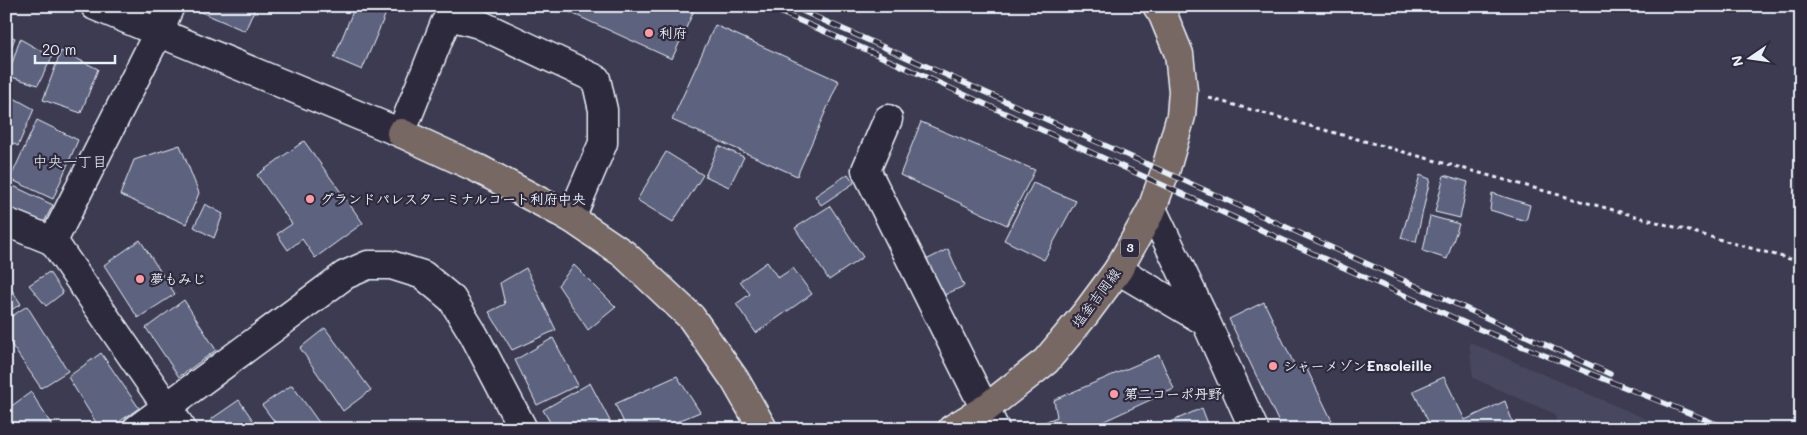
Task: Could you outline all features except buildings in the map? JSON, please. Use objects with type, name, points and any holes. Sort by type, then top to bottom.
[{"type":"main road","name":"塩釜吉岡線","points":[[952,429],[990,419],[1046,361],[1086,313],[1118,270],[1152,209],[1181,116],[1183,91],[1179,54],[1163,15],[1156,6]]},
{"type":"main road","points":[[402,133],[479,169],[571,218],[624,254],[691,317],[735,380],[763,429]]},
{"type":"street","points":[[95,6],[402,133],[445,23],[454,17],[479,24],[596,78],[603,110],[604,143],[571,218]]},
{"type":"street","points":[[53,242],[170,6]]},
{"type":"street","points":[[888,119],[866,170],[990,419]]},
{"type":"street","points":[[1152,209],[1254,429]]},
{"type":"street","points":[[6,222],[53,242],[174,418]]},
{"type":"street","points":[[137,429],[174,418],[345,275],[368,265],[391,265],[423,275],[452,299],[474,335],[523,429]]},
{"type":"street","points":[[1118,270],[1206,322]]},
{"type":"path","points":[[1183,91],[1801,262]]},
{"type":"shaded area","points":[[1469,342],[1669,429],[1557,429],[1555,414],[1473,378]]},
{"type":"railway","points":[[766,6],[1474,327],[1729,429]]},
{"type":"railway","points":[[791,6],[1165,172],[1610,374]]},
{"type":"place","name":"利府","points":[[649,33]]},
{"type":"place","name":"グランドパレスターミナルコート利府中央","points":[[310,199]]},
{"type":"place","name":"夢もみじ","points":[[140,279]]},
{"type":"place","name":"シャーメゾンEnsoleille","points":[[1273,366]]},
{"type":"place","name":"第二コーポ丹野","points":[[1114,394]]},
{"type":"district","name":"中央一丁目","points":[[70,162]]}]
